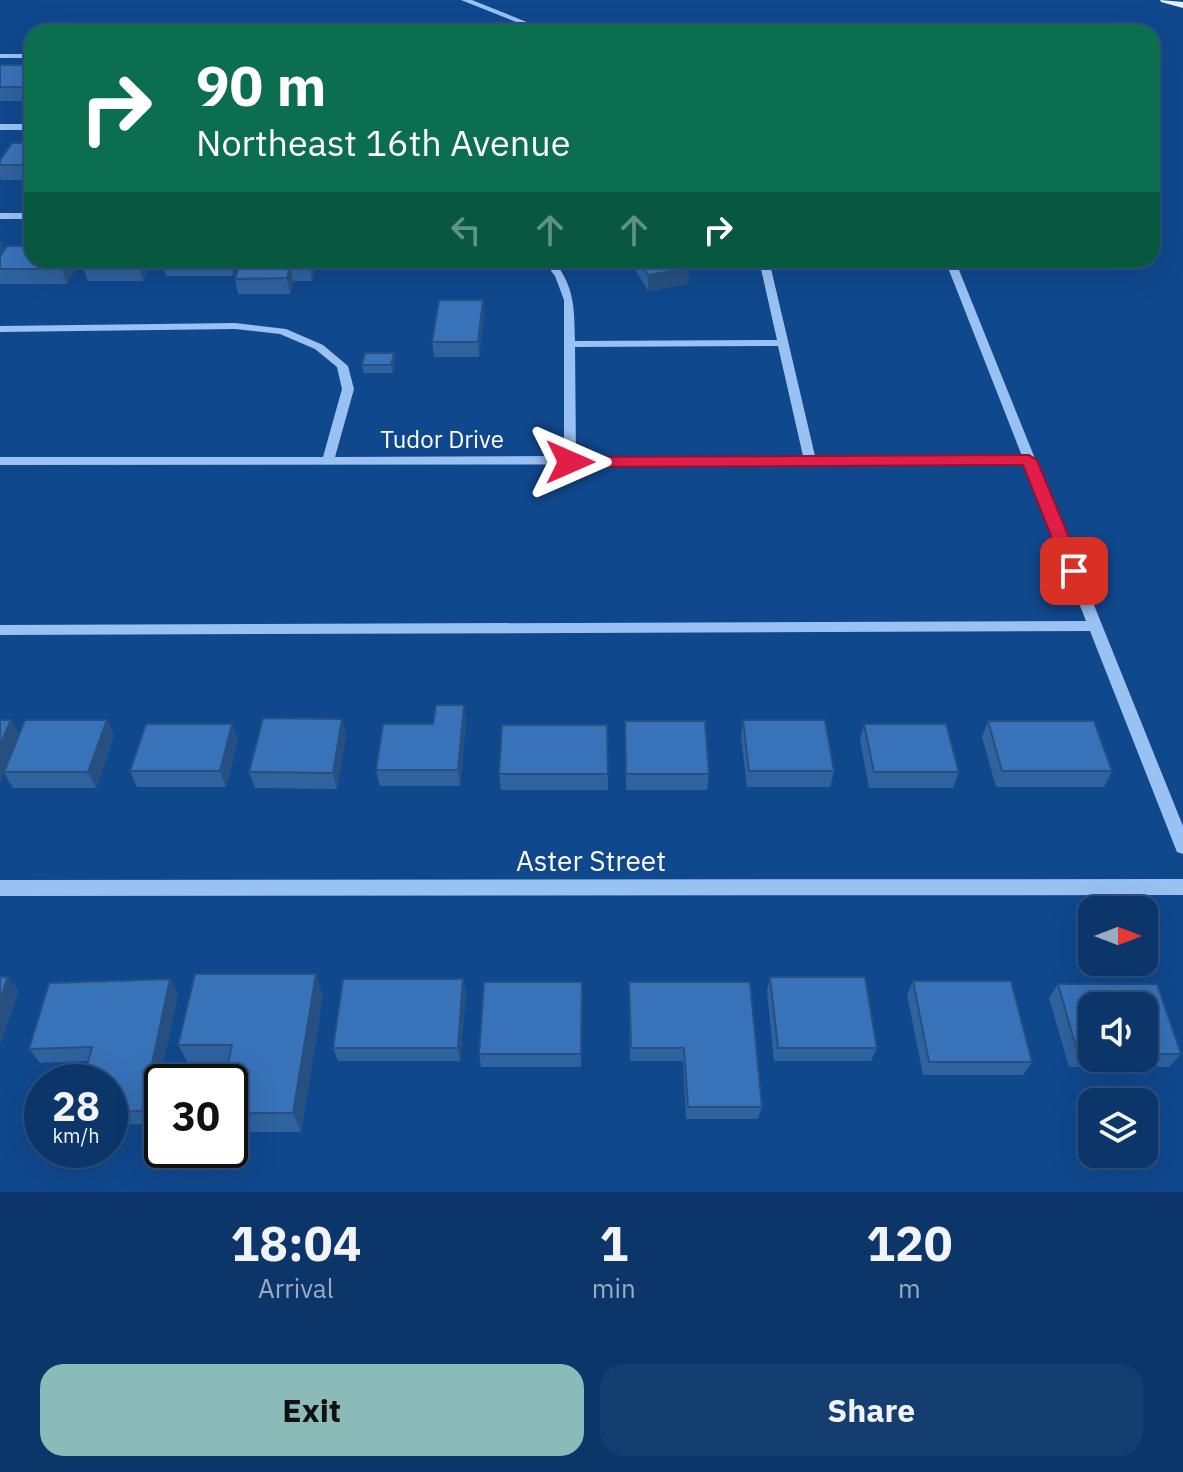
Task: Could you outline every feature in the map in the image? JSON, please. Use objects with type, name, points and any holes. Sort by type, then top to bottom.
[{"type":"main road","points":[[1165,0],[1183,5]]},
{"type":"street","points":[[465,0],[527,24]]},
{"type":"street","points":[[0,56],[24,56]]},
{"type":"street","points":[[0,127],[24,127]]},
{"type":"street","points":[[0,216],[24,216]]},
{"type":"street","points":[[554,268],[569,300],[572,344],[570,462]]},
{"type":"street","points":[[766,268],[810,461]]},
{"type":"street","points":[[953,268],[1183,847]]},
{"type":"street","points":[[0,329],[235,326],[282,331],[319,347],[342,366],[348,389],[328,461]]},
{"type":"street","points":[[572,344],[782,343]]},
{"type":"street","name":"Tudor Drive","points":[[0,461],[1029,460]]},
{"type":"street","points":[[0,630],[1096,626]]},
{"type":"street","name":"Aster Street","points":[[0,888],[1183,887]]},
{"type":"building","points":[[0,65],[24,65],[24,87],[0,87]]},
{"type":"building","points":[[12,143],[24,143],[24,165],[0,165]]},
{"type":"building","points":[[7,246],[24,246],[24,268],[63,268],[0,269],[0,257]]},
{"type":"building","points":[[238,268],[290,268],[287,278],[235,279]]},
{"type":"building","points":[[644,268],[689,268],[648,275]]},
{"type":"building","points":[[439,300],[483,300],[478,342],[432,342]]},
{"type":"building","points":[[365,353],[394,353],[391,365],[362,365]]},
{"type":"building","points":[[436,705],[464,705],[458,770],[376,770],[383,724],[433,724]]},
{"type":"building","points":[[263,718],[342,719],[333,773],[249,772]]},
{"type":"building","points":[[0,720],[11,720],[0,745]]},
{"type":"building","points":[[25,720],[107,720],[88,772],[4,772]]},
{"type":"building","points":[[743,720],[825,720],[834,771],[749,771]]},
{"type":"building","points":[[625,721],[705,721],[709,774],[626,774]]},
{"type":"building","points":[[988,721],[1094,721],[1112,771],[1002,771]]},
{"type":"building","points":[[146,724],[232,724],[220,771],[130,771]]},
{"type":"building","points":[[864,724],[946,724],[959,772],[874,772]]},
{"type":"building","points":[[502,725],[607,725],[608,774],[499,774]]},
{"type":"building","points":[[195,974],[316,974],[293,1113],[248,1113],[248,1064],[228,1064],[232,1045],[178,1045]]},
{"type":"building","points":[[0,977],[8,977],[0,1000]]},
{"type":"building","points":[[770,977],[865,977],[877,1048],[778,1048]]},
{"type":"building","points":[[170,979],[152,1064],[144,1064],[142,1111],[128,1111],[128,1064],[88,1064],[92,1047],[29,1049],[49,983]]},
{"type":"building","points":[[343,979],[463,979],[458,1048],[333,1048]]},
{"type":"building","points":[[913,981],[1011,981],[1032,1062],[929,1062]]},
{"type":"building","points":[[484,982],[582,982],[581,1054],[479,1054]]},
{"type":"building","points":[[629,982],[750,982],[762,1107],[688,1107],[684,1048],[631,1048]]},
{"type":"building","points":[[1058,984],[1157,984],[1181,1054],[1158,1054],[1158,992],[1078,992],[1078,1054]]},
{"type":"route","points":[[570,462],[1029,460],[1074,571]]}]
